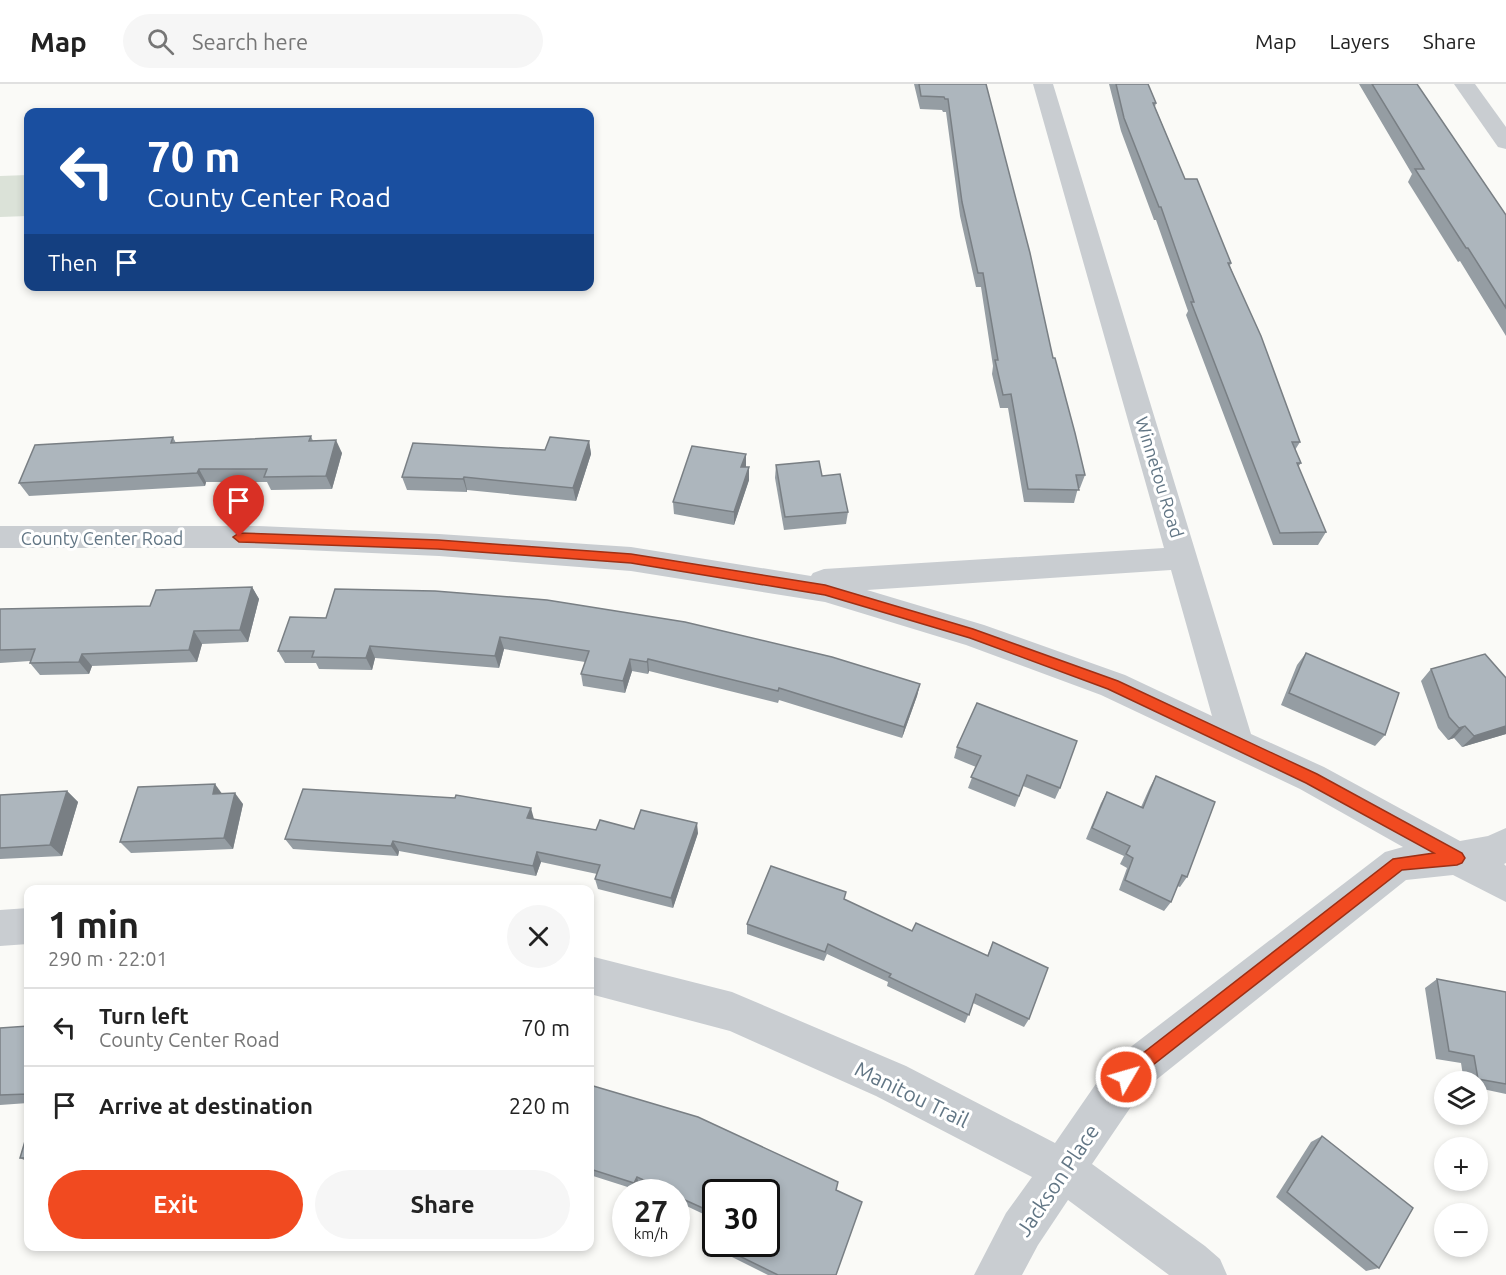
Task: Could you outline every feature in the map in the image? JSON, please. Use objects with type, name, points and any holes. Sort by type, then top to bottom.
[{"type":"street","name":"Winnetou Road","points":[[789,584],[1184,558],[1043,84]]},
{"type":"street","points":[[1464,84],[1506,142]]},
{"type":"street","name":"County Center Road","points":[[0,537],[259,537],[438,544],[631,559],[825,590],[973,634],[1113,685],[1312,778],[1506,885]]},
{"type":"street","points":[[1184,558],[1237,743]]},
{"type":"street","name":"Jackson Place","points":[[997,1275],[1022,1229],[1126,1077],[1398,864],[1457,858],[1495,851],[1506,844]]},
{"type":"street","points":[[0,928],[24,926]]},
{"type":"street","name":"Manitou Trail","points":[[594,976],[732,1012],[891,1081],[1063,1170],[1190,1262],[1204,1275]]},
{"type":"shaded area","points":[[24,175],[24,216],[0,217],[0,176]]},
{"type":"building","points":[[919,84],[986,84],[1030,253],[1053,358],[1055,358],[1085,475],[1076,475],[1079,490],[1028,489],[1011,394],[1003,395],[995,360],[998,360],[983,273],[978,273],[962,202],[948,99],[921,96]]},
{"type":"building","points":[[1116,84],[1148,84],[1156,103],[1153,103],[1185,179],[1197,179],[1231,263],[1228,263],[1261,336],[1300,442],[1292,442],[1301,463],[1297,463],[1326,532],[1280,533],[1191,302],[1194,302],[1161,207],[1159,207],[1124,118]]},
{"type":"building","points":[[1372,84],[1417,84],[1506,215],[1506,308],[1415,169],[1424,169]]},
{"type":"building","points":[[311,436],[309,441],[336,440],[326,476],[264,477],[267,469],[199,469],[197,473],[19,483],[35,445],[173,437],[171,443]]},
{"type":"building","points":[[550,437],[589,441],[573,488],[464,477],[463,479],[402,477],[413,443],[545,450]]},
{"type":"building","points":[[692,446],[746,454],[741,467],[749,467],[734,512],[673,502]]},
{"type":"building","points":[[819,461],[822,476],[840,474],[848,512],[785,517],[776,465]]},
{"type":"building","points":[[252,587],[240,630],[194,631],[189,650],[82,654],[79,662],[30,663],[35,649],[0,650],[0,609],[150,606],[156,590]]},
{"type":"building","points":[[335,589],[435,591],[547,600],[685,622],[832,657],[920,684],[904,727],[779,688],[778,691],[648,659],[647,662],[630,659],[623,681],[581,674],[589,651],[500,637],[495,656],[370,646],[366,658],[312,657],[314,651],[278,651],[290,617],[326,618]]},
{"type":"building","points":[[1306,653],[1399,693],[1385,735],[1289,693]]},
{"type":"building","points":[[1485,654],[1506,678],[1506,726],[1474,736],[1465,726],[1459,728],[1449,717],[1431,669]]},
{"type":"building","points":[[977,703],[1077,741],[1060,788],[1027,775],[1019,796],[971,777],[981,756],[957,747]]},
{"type":"building","points":[[1156,776],[1215,802],[1187,877],[1182,875],[1171,902],[1125,880],[1133,858],[1126,854],[1130,846],[1092,828],[1107,792],[1143,808]]},
{"type":"building","points":[[215,784],[213,794],[235,793],[224,838],[120,842],[138,787]]},
{"type":"building","points":[[303,789],[455,798],[456,795],[531,808],[527,818],[596,830],[600,820],[634,829],[641,810],[697,823],[671,898],[595,879],[600,865],[537,852],[533,866],[393,841],[391,846],[285,839]]},
{"type":"building","points":[[67,791],[50,845],[0,848],[0,795]]},
{"type":"building","points":[[771,866],[846,892],[844,899],[912,931],[916,923],[988,956],[993,942],[1048,968],[1029,1019],[976,994],[969,1015],[889,977],[891,974],[828,944],[825,952],[747,924]]},
{"type":"building","points":[[1437,979],[1506,992],[1506,1084],[1488,1081],[1488,1071],[1477,1071],[1474,1056],[1449,1051]]},
{"type":"building","points":[[24,1026],[24,1094],[0,1095],[0,1028]]},
{"type":"building","points":[[594,1086],[698,1117],[838,1182],[836,1190],[862,1202],[836,1275],[778,1275],[741,1257],[780,1257],[780,1179],[702,1179],[702,1208],[690,1202],[690,1179],[641,1179],[637,1177],[636,1179],[621,1179],[594,1170]]},
{"type":"building","points":[[1322,1136],[1413,1208],[1379,1268],[1287,1192]]},
{"type":"building","points":[[24,1144],[24,1158],[20,1158]]},
{"type":"route","points":[[239,537],[438,544],[631,559],[825,590],[973,634],[1113,685],[1312,778],[1457,858],[1398,864],[1126,1077]]}]
